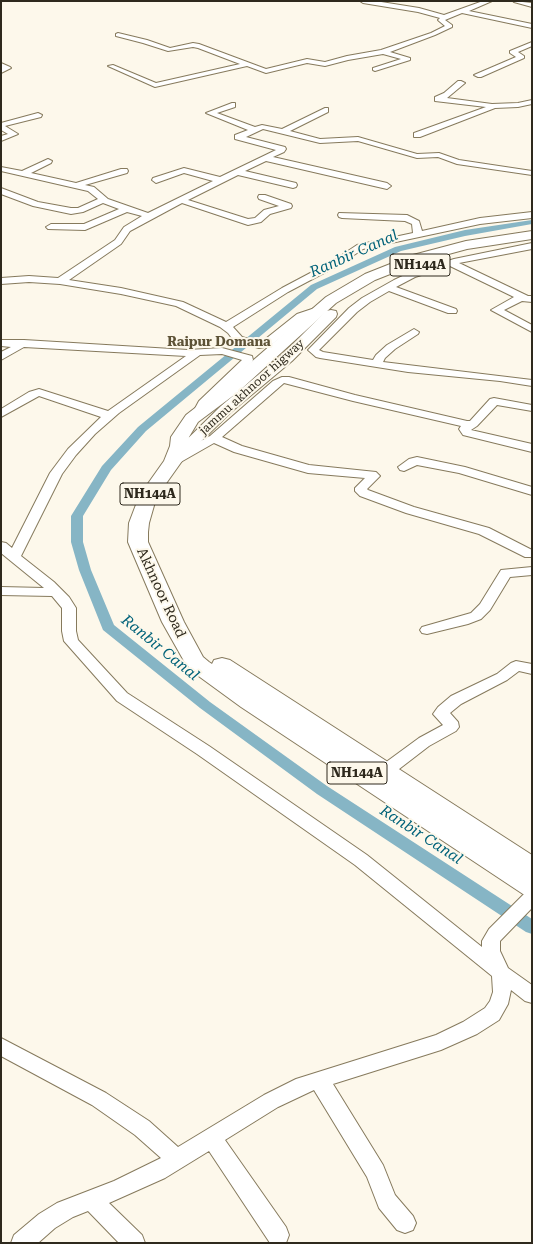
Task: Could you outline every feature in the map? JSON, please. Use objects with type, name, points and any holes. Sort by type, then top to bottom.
[{"type":"highway","name":"Akhnoor Road","points":[[529,896],[201,667],[189,650],[173,622],[138,542],[139,523],[146,502],[151,492],[173,461],[184,429],[251,362],[278,347],[326,312],[332,300],[358,283],[405,262],[466,245],[532,235]]},
{"type":"highway","name":"Akhnoor Road","points":[[326,312],[334,315],[375,286],[412,268],[457,254],[503,245],[532,242]]},
{"type":"highway","points":[[189,650],[212,659],[532,868]]},
{"type":"main road","name":"jammu akhnoor higway","points":[[173,461],[226,409],[287,358],[326,312]]},
{"type":"street","points":[[363,1],[419,10],[444,17],[489,1]]},
{"type":"street","points":[[516,1],[532,5]]},
{"type":"street","points":[[462,11],[532,26]]},
{"type":"street","points":[[118,34],[145,41],[170,50],[193,45],[199,46],[266,72],[307,62],[325,64],[346,58],[384,52],[449,27],[449,24],[441,20],[444,17]]},
{"type":"street","points":[[478,75],[522,57],[512,52],[532,44]]},
{"type":"street","points":[[375,69],[408,59],[384,52]]},
{"type":"street","points":[[111,66],[155,85],[247,64]]},
{"type":"street","points":[[1,65],[8,68],[1,71]]},
{"type":"street","points":[[461,83],[447,95],[438,99],[497,106],[523,105],[532,102]]},
{"type":"street","points":[[232,105],[210,113],[256,130]]},
{"type":"street","points":[[417,134],[497,106]]},
{"type":"street","points":[[283,131],[325,110]]},
{"type":"street","points":[[1,126],[38,115]]},
{"type":"street","points":[[1,126],[14,134],[1,139]]},
{"type":"street","points":[[60,281],[118,242],[127,229],[149,216],[282,149],[238,138],[264,127],[320,140],[358,139],[417,156],[438,155]]},
{"type":"street","points":[[419,148],[457,162],[532,173]]},
{"type":"street","points":[[266,158],[387,186]]},
{"type":"street","points":[[23,174],[48,161]]},
{"type":"street","points":[[1,169],[91,189],[104,200],[149,216]]},
{"type":"street","points":[[76,185],[124,170]]},
{"type":"street","points":[[156,180],[184,170],[221,180]]},
{"type":"street","points":[[237,172],[293,185]]},
{"type":"street","points":[[1,191],[36,204],[71,211],[80,210],[104,200]]},
{"type":"street","points":[[181,200],[252,222],[258,220],[270,211],[288,206],[262,197]]},
{"type":"street","points":[[51,227],[85,227],[126,208]]},
{"type":"street","points":[[342,215],[407,218],[416,223],[418,234]]},
{"type":"street","points":[[227,326],[285,290],[336,263],[360,247],[480,221],[532,215]]},
{"type":"street","points":[[532,246],[450,263],[412,275],[366,300],[333,329],[314,350],[320,355],[429,372],[509,379],[532,383]]},
{"type":"street","points":[[450,263],[526,300],[532,299]]},
{"type":"street","points":[[1,281],[29,278],[60,281],[121,291],[179,304],[227,326],[240,339],[259,345],[266,344],[301,316],[326,312]]},
{"type":"street","points":[[388,287],[452,311]]},
{"type":"street","points":[[521,297],[496,310],[532,329]]},
{"type":"street","points":[[377,364],[380,357],[414,332]]},
{"type":"street","points":[[1,343],[197,353],[225,351],[251,362]]},
{"type":"street","points":[[1,358],[24,343]]},
{"type":"street","points":[[14,557],[56,473],[72,452],[110,416],[197,353]]},
{"type":"street","points":[[173,461],[214,438],[277,383],[286,380],[374,403],[470,425]]},
{"type":"street","points":[[1,414],[35,392],[39,392],[110,416]]},
{"type":"street","points":[[532,408],[494,401],[473,424],[465,429],[467,433],[532,448]]},
{"type":"street","points":[[214,438],[238,450],[279,460],[302,468],[315,471],[372,475],[374,476],[361,488],[361,491],[364,493],[410,510],[484,531],[530,554]]},
{"type":"street","points":[[404,467],[417,461],[461,470],[532,491]]},
{"type":"street","points":[[1,546],[64,600],[69,608],[68,631],[71,640],[122,697],[203,750],[361,860],[501,974],[532,995]]},
{"type":"street","points":[[427,630],[463,621],[476,616],[485,607],[506,573],[532,571]]},
{"type":"street","points":[[1,591],[56,592]]},
{"type":"street","points":[[384,772],[424,742],[451,727],[450,722],[441,714],[443,710],[456,700],[502,677],[516,666],[532,669]]},
{"type":"street","points":[[22,1243],[47,1221],[65,1210],[91,1198],[137,1181],[178,1160],[270,1101],[303,1085],[441,1042],[470,1028],[492,1014],[499,1004],[502,992],[501,974],[491,951],[491,942],[495,934],[529,896]]},
{"type":"street","points":[[1,1046],[99,1099],[142,1128],[178,1160]]},
{"type":"street","points":[[319,1080],[376,1172],[387,1201],[405,1223]]},
{"type":"street","points":[[212,1138],[278,1235]]},
{"type":"street","points":[[91,1198],[134,1243]]},
{"type":"waterway","name":"Ranbir Canal","points":[[532,222],[465,233],[398,249],[314,287],[142,429],[106,468],[77,516],[77,542],[85,570],[108,627],[205,705],[322,790],[532,927]]},
{"type":"district","name":"Raipur Domana","points":[[219,342]]}]
